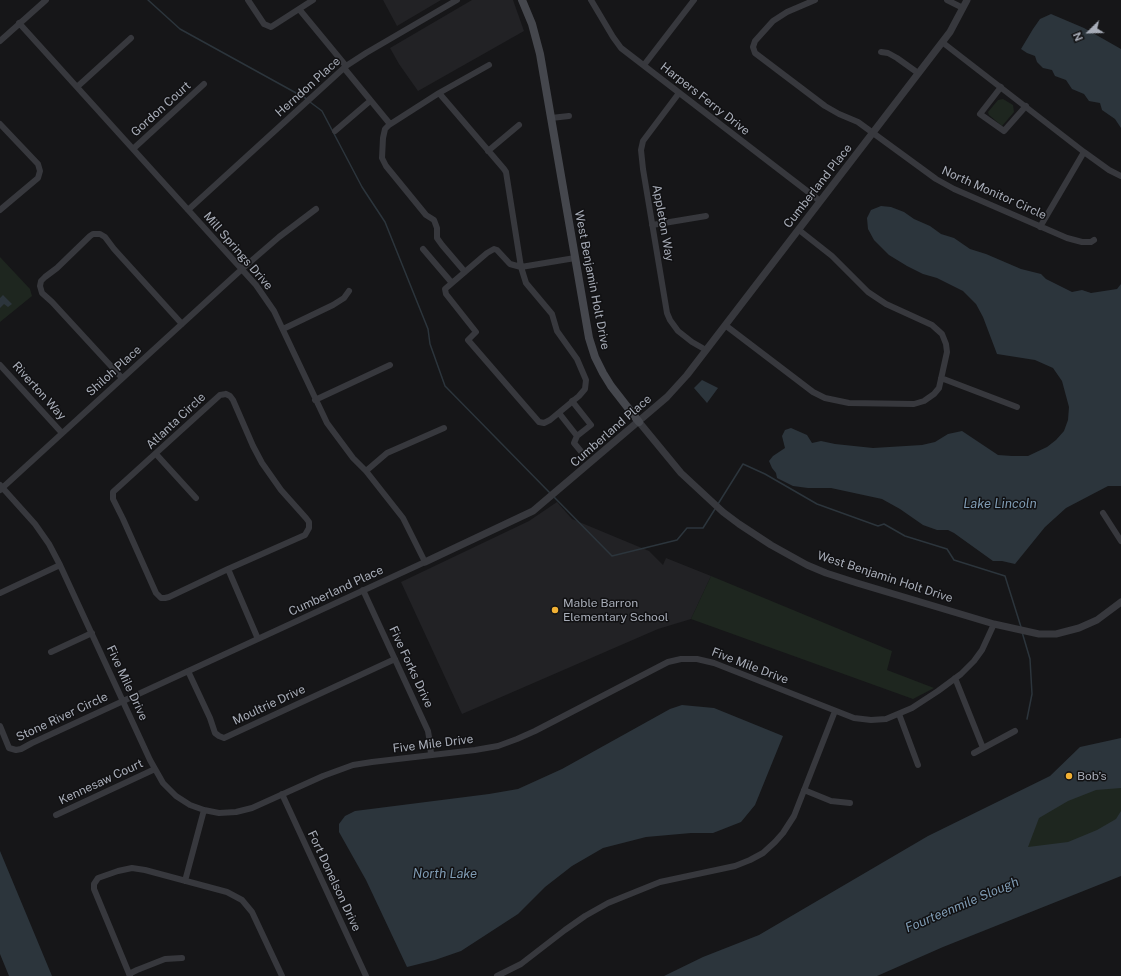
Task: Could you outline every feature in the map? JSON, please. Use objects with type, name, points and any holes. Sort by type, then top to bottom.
[{"type":"main road","name":"West Benjamin Holt Drive","points":[[522,0],[532,24],[540,54],[588,332],[595,357],[611,386],[639,422]]},
{"type":"street","points":[[0,41],[46,0]]},
{"type":"street","points":[[248,0],[264,24],[271,27],[313,0]]},
{"type":"street","name":"Herndon Place","points":[[188,210],[345,67],[366,53],[457,0]]},
{"type":"street","name":"Harpers Ferry Drive","points":[[591,0],[616,43],[820,201]]},
{"type":"street","points":[[644,65],[694,0]]},
{"type":"street","name":"North Monitor Circle","points":[[815,0],[787,12],[773,21],[755,41],[753,48],[755,53],[825,106],[858,122],[936,179],[954,189],[1074,241],[1091,242],[1094,240]]},
{"type":"street","points":[[946,0],[963,8]]},
{"type":"street","name":"Cumberland Place","points":[[123,701],[533,512],[677,388],[954,26],[967,0]]},
{"type":"street","points":[[299,9],[370,101],[390,124]]},
{"type":"street","name":"Mill Springs Drive","points":[[19,24],[256,285],[274,311],[327,423],[353,458],[366,471],[403,518],[425,562]]},
{"type":"street","points":[[77,87],[131,38]]},
{"type":"street","points":[[942,42],[1084,152],[1109,170],[1121,176]]},
{"type":"street","points":[[881,52],[888,53],[897,58],[918,73]]},
{"type":"street","points":[[465,272],[442,245],[438,238],[434,220],[426,215],[386,166],[382,158],[383,138],[385,129],[390,124],[439,93],[489,66]]},
{"type":"street","name":"Gordon Court","points":[[133,149],[204,84]]},
{"type":"street","points":[[1001,87],[980,114],[1004,131],[1026,106]]},
{"type":"street","points":[[439,93],[506,172],[520,267],[526,283],[552,314],[557,331],[577,360],[586,380],[585,389],[559,413],[544,423],[539,422],[468,340],[476,332],[446,294],[445,289],[487,253],[494,249],[497,250],[510,264],[520,267],[575,258]]},
{"type":"street","name":"Appleton Way","points":[[679,93],[643,141],[641,148],[643,169],[667,312],[670,320],[678,331],[692,342],[706,350]]},
{"type":"street","points":[[335,131],[370,101]]},
{"type":"street","points":[[551,118],[569,116]]},
{"type":"street","points":[[0,124],[38,164],[40,171],[38,178],[0,210]]},
{"type":"street","points":[[488,151],[519,125]]},
{"type":"street","points":[[1040,226],[1084,152]]},
{"type":"street","name":"Shiloh Place","points":[[1,487],[242,269],[279,237],[316,209]]},
{"type":"street","points":[[652,225],[706,216]]},
{"type":"street","points":[[725,325],[813,392],[825,398],[849,403],[920,403],[934,394],[938,388],[946,360],[947,348],[940,332],[932,325],[886,304],[868,292],[832,256],[799,230]]},
{"type":"street","points":[[122,378],[42,293],[40,286],[41,281],[57,268],[90,236],[100,234],[105,238],[182,324]]},
{"type":"street","points":[[423,248],[452,283]]},
{"type":"street","points":[[282,329],[333,305],[344,298],[349,291]]},
{"type":"street","name":"Riverton Way","points":[[0,365],[62,433]]},
{"type":"street","points":[[315,400],[390,365]]},
{"type":"street","points":[[941,378],[1017,408]]},
{"type":"street","name":"Atlanta Circle","points":[[226,394],[230,396],[262,463],[281,490],[309,522],[309,528],[305,535],[169,597],[161,598],[156,593],[112,496],[116,489],[156,454],[220,395],[226,394]]},
{"type":"street","points":[[572,401],[591,425],[577,436],[574,443],[584,455]]},
{"type":"street","points":[[559,413],[577,436]]},
{"type":"street","name":"West Benjamin Holt Drive","points":[[639,422],[681,474],[702,494],[739,524],[770,546],[826,573],[994,624],[1039,634],[1056,634],[1079,628],[1097,620],[1121,602]]},
{"type":"street","points":[[366,471],[388,453],[444,428]]},
{"type":"street","points":[[156,454],[196,498]]},
{"type":"street","name":"Five Mile Drive","points":[[1,487],[34,524],[49,544],[163,783],[176,796],[190,805],[204,810],[226,813],[244,811],[323,776],[353,765],[498,746],[517,739],[650,670],[668,662],[681,659],[697,659],[714,664],[854,718],[871,720],[886,719],[920,703],[956,678],[974,661],[982,650],[994,624]]},
{"type":"street","points":[[1103,513],[1121,541]]},
{"type":"street","points":[[0,593],[60,565]]},
{"type":"street","points":[[228,569],[258,639]]},
{"type":"street","name":"Five Forks Drive","points":[[363,590],[428,731],[431,755]]},
{"type":"street","points":[[51,652],[92,633]]},
{"type":"street","name":"Moultrie Drive","points":[[188,670],[216,733],[224,738],[395,659]]},
{"type":"street","points":[[956,678],[982,748]]},
{"type":"street","name":"Stone River Circle","points":[[0,726],[6,744],[9,748],[16,750],[21,749],[123,701]]},
{"type":"street","points":[[497,976],[521,964],[564,930],[608,903],[660,882],[735,866],[762,853],[775,842],[789,824],[835,711]]},
{"type":"street","points":[[899,714],[918,765]]},
{"type":"street","points":[[974,753],[1015,731]]},
{"type":"street","name":"Kennesaw Court","points":[[56,815],[155,769]]},
{"type":"street","points":[[804,790],[831,801],[850,803]]},
{"type":"street","name":"Fort Donelson Drive","points":[[282,794],[366,976]]},
{"type":"street","points":[[185,881],[204,810]]},
{"type":"street","points":[[182,958],[165,959],[138,970],[130,975],[94,889],[98,878],[118,870],[132,868],[145,870],[232,894],[246,904],[256,918],[282,976]]},
{"type":"shaded area","points":[[383,0],[441,0],[397,26]]},
{"type":"shaded area","points":[[472,0],[513,0],[524,31],[418,91],[390,48]]},
{"type":"shaded area","points":[[1003,99],[1013,105],[1014,112],[1002,126],[989,115],[988,112],[998,100]]},
{"type":"shaded area","points":[[0,257],[30,289],[32,296],[0,322]]},
{"type":"shaded area","name":"Mable Barron Elementary School","points":[[557,502],[572,519],[649,551],[663,565],[666,558],[711,576],[691,619],[658,629],[462,714],[401,582],[529,521]]},
{"type":"shaded area","points":[[711,576],[892,651],[887,670],[934,688],[913,699],[691,619]]},
{"type":"shaded area","points":[[1121,763],[1121,825],[725,976]]},
{"type":"water","points":[[1051,14],[1084,28],[1121,49],[1121,128],[1115,119],[1102,110],[1100,103],[1089,101],[1084,94],[1072,89],[1066,80],[1055,76],[1052,70],[1043,68],[1037,62],[1035,56],[1021,49],[1040,19]]},
{"type":"water","name":"Lake Lincoln","points":[[881,206],[891,207],[904,212],[914,219],[930,226],[941,234],[954,238],[970,249],[1021,269],[1041,274],[1046,279],[1072,292],[1082,290],[1091,293],[1117,289],[1121,284],[1121,486],[1108,486],[1066,508],[1045,527],[1015,564],[1002,561],[993,561],[954,533],[948,530],[937,530],[923,525],[882,499],[831,488],[808,488],[793,486],[777,478],[776,473],[769,461],[773,456],[785,448],[782,436],[785,430],[791,428],[807,435],[812,443],[821,441],[873,448],[922,445],[935,442],[948,434],[962,431],[998,455],[1012,456],[1028,456],[1047,447],[1064,431],[1068,420],[1069,407],[1062,381],[1053,368],[1035,360],[997,354],[983,317],[976,304],[963,291],[937,278],[923,274],[889,255],[874,240],[868,229],[867,218],[871,210]]},
{"type":"water","points":[[3,295],[12,304],[8,307],[4,304],[0,308],[0,298]]},
{"type":"water","points":[[702,380],[718,388],[707,403],[694,388]]},
{"type":"water","name":"North Lake","points":[[682,705],[714,708],[783,736],[755,805],[741,822],[713,833],[691,833],[646,837],[603,848],[572,866],[545,887],[518,914],[461,951],[435,960],[407,967],[366,880],[339,832],[339,824],[345,816],[355,811],[518,789],[562,769],[670,709]]},
{"type":"water","name":"Fourteenmile Slough","points":[[1121,738],[1121,788],[1096,790],[1068,801],[1039,818],[1028,847],[1068,842],[1097,830],[1116,819],[1121,811],[1121,876],[943,947],[877,976],[664,976],[703,957],[759,935],[928,836],[1050,776],[1080,747]]},
{"type":"water","points":[[0,851],[52,976],[9,976],[0,954]]},
{"type":"waterway","points":[[148,0],[180,29],[307,99]]},
{"type":"waterway","points":[[310,102],[322,111],[362,187],[385,222],[428,329],[430,344],[445,386],[550,493]]},
{"type":"waterway","points":[[718,504],[743,464],[765,474],[817,504],[878,526],[884,524],[905,536],[947,549],[954,560],[1005,576],[1021,627]]},
{"type":"waterway","points":[[553,496],[612,556],[677,540],[687,528],[703,528],[715,509]]},
{"type":"waterway","points":[[1022,632],[1030,659],[1032,694],[1027,719]]},
{"type":"place","name":"Mable Barron Elementary School","points":[[555,610]]},
{"type":"place","name":"Bob’s","points":[[1069,776]]}]
